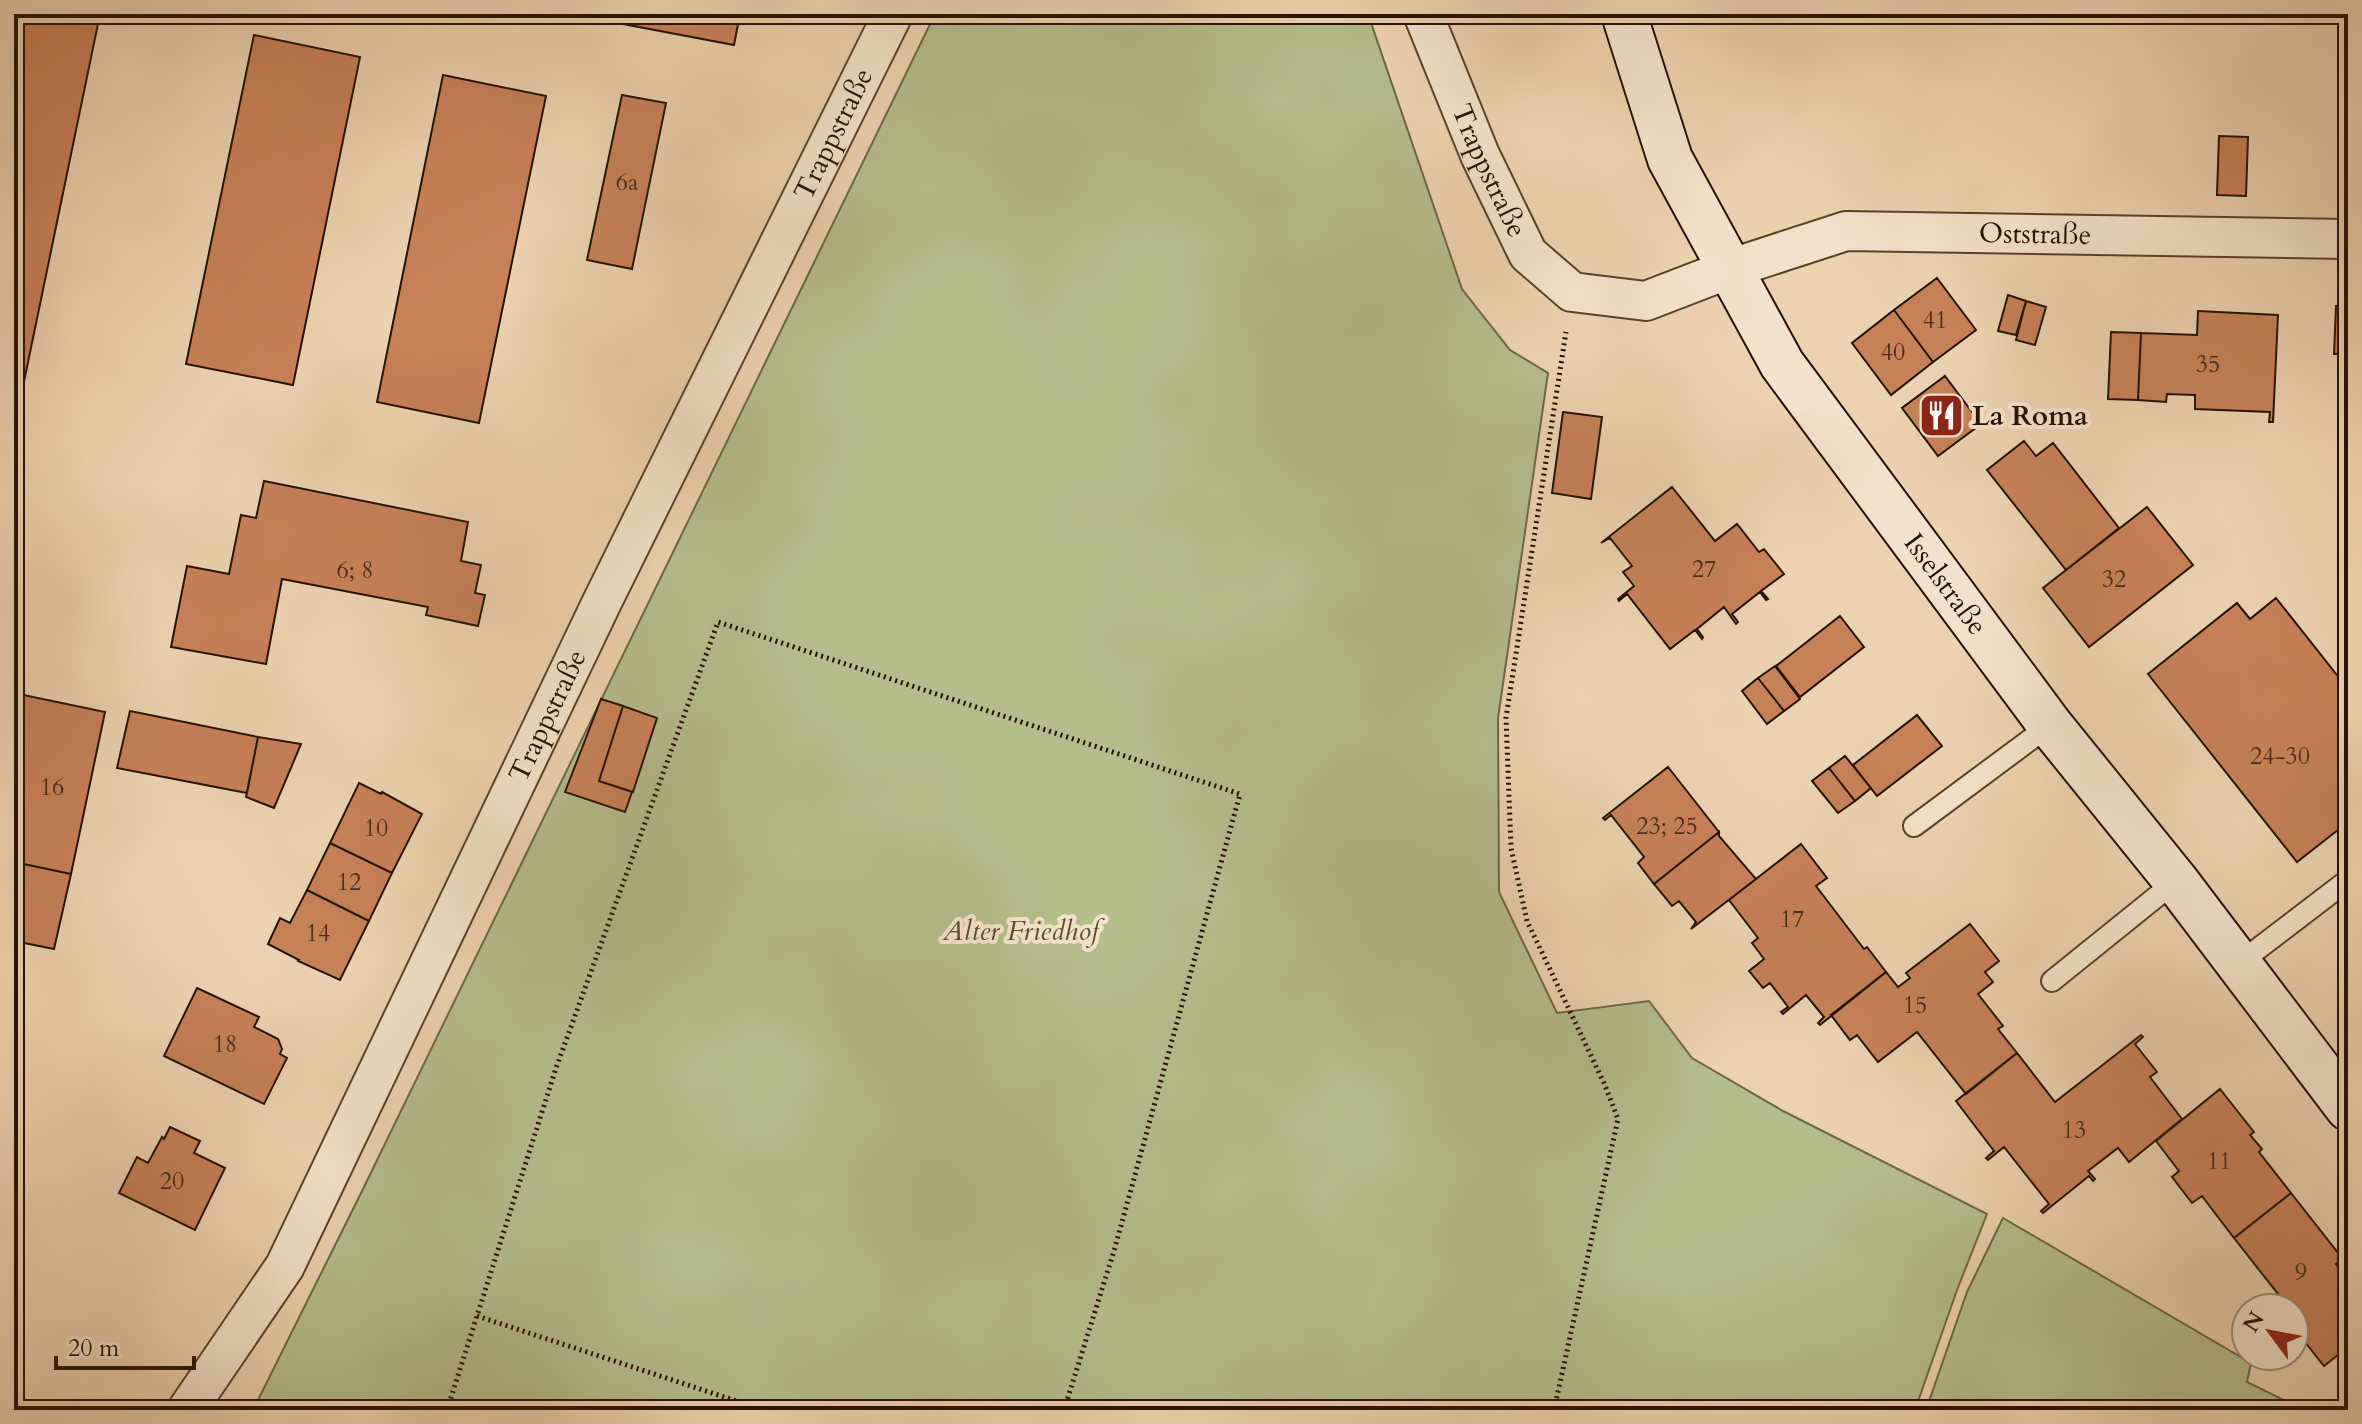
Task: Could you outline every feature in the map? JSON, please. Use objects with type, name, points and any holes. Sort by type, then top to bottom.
[{"type":"main road","name":"Isselstraße","points":[[1624,14],[1670,159],[1782,364],[2050,725],[2176,881],[2348,1108]]},
{"type":"street","name":"Trappstraße","points":[[187,1410],[285,1266],[602,602],[893,14]]},
{"type":"street","name":"Trappstraße","points":[[1423,14],[1480,155],[1528,254],[1572,292]]},
{"type":"street","name":"Oststraße","points":[[1729,269],[1846,231],[2348,239]]},
{"type":"street","points":[[1572,292],[1646,301],[1729,269]]},
{"type":"lane","points":[[1914,826],[2050,725]]},
{"type":"lane","points":[[2238,964],[2348,880]]},
{"type":"lane","points":[[2052,981],[2176,881]]},
{"type":"path","points":[[1554,1410],[1618,1119],[1527,921],[1511,848],[1506,718],[1572,292]]},
{"type":"path","points":[[447,1410],[556,1068],[718,622],[1240,794],[1114,1251],[1064,1410]]},
{"type":"path","points":[[477,1316],[764,1410]]},
{"type":"green space","name":"Alter Friedhof","points":[[935,14],[1368,14],[1462,289],[1510,350],[1548,373],[1498,718],[1499,892],[1557,1013],[1649,1001],[1692,1058],[1783,1111],[1987,1214],[1915,1410],[253,1410]]},
{"type":"green space","points":[[2003,1218],[2230,1351],[2230,1372],[2249,1372],[2247,1382],[2304,1410],[1926,1410],[1967,1292]]},
{"type":"building","points":[[14,14],[100,14],[14,430]]},
{"type":"building","points":[[613,14],[740,14],[734,45],[618,23]]},
{"type":"building","points":[[254,35],[360,57],[293,385],[186,364]]},
{"type":"building","points":[[443,75],[546,96],[479,423],[377,402]]},
{"type":"building","points":[[622,95],[666,103],[632,269],[587,260]]},
{"type":"building","points":[[2219,136],[2248,137],[2246,196],[2217,195]]},
{"type":"building","points":[[1937,278],[1976,330],[1933,362],[1894,310]]},
{"type":"building","points":[[2008,295],[2026,301],[2016,335],[1998,331]]},
{"type":"building","points":[[2026,301],[2046,307],[2035,345],[2016,340]]},
{"type":"building","points":[[2336,306],[2348,307],[2348,354],[2334,354]]},
{"type":"building","points":[[1894,310],[1933,362],[1891,395],[1852,343]]},
{"type":"building","points":[[2198,311],[2278,315],[2273,422],[2269,422],[2270,412],[2195,409],[2195,395],[2167,394],[2166,402],[2138,400],[2141,333],[2197,335]]},
{"type":"building","points":[[2111,332],[2141,333],[2138,400],[2108,399]]},
{"type":"building","name":"La Roma","points":[[1945,376],[1981,424],[1938,456],[1902,408]]},
{"type":"building","points":[[1563,412],[1602,417],[1591,499],[1552,493]]},
{"type":"building","points":[[2024,441],[2036,456],[2053,443],[2119,528],[2066,570],[1987,470]]},
{"type":"building","points":[[264,481],[468,522],[461,561],[481,565],[475,593],[485,595],[478,626],[426,615],[428,607],[282,579],[266,664],[171,647],[187,566],[229,574],[241,515],[256,518]]},
{"type":"building","points":[[1672,487],[1715,541],[1737,524],[1759,552],[1764,549],[1784,574],[1761,591],[1768,599],[1760,592],[1732,614],[1738,622],[1736,624],[1724,607],[1697,629],[1702,639],[1695,630],[1670,649],[1627,594],[1619,601],[1634,586],[1623,572],[1632,566],[1610,538],[1601,543]]},
{"type":"building","points":[[2147,507],[2193,565],[2089,647],[2043,588]]},
{"type":"building","points":[[2276,598],[2348,689],[2348,822],[2297,862],[2148,674],[2237,603],[2250,619]]},
{"type":"building","points":[[1840,616],[1864,647],[1800,697],[1776,666]]},
{"type":"building","points":[[1775,666],[1800,699],[1784,711],[1758,678]]},
{"type":"building","points":[[1758,678],[1784,711],[1767,724],[1742,691]]},
{"type":"building","points":[[14,693],[105,712],[71,874],[14,862]]},
{"type":"building","points":[[601,699],[623,706],[599,781],[632,792],[625,812],[565,792]]},
{"type":"building","points":[[623,706],[657,718],[633,792],[599,781]]},
{"type":"building","points":[[130,711],[258,737],[247,793],[117,768]]},
{"type":"building","points":[[1917,715],[1942,746],[1877,796],[1853,765]]},
{"type":"building","points":[[258,737],[301,744],[274,808],[246,797]]},
{"type":"building","points":[[1845,756],[1871,788],[1855,801],[1829,768]]},
{"type":"building","points":[[1668,767],[1719,832],[1654,884],[1638,863],[1644,857],[1611,815],[1605,820],[1603,818]]},
{"type":"building","points":[[1829,768],[1855,801],[1838,813],[1812,781]]},
{"type":"building","points":[[359,783],[422,814],[392,873],[330,843]]},
{"type":"building","points":[[1719,832],[1719,836],[1756,879],[1691,929],[1696,922],[1679,901],[1672,906],[1654,884]]},
{"type":"building","points":[[330,843],[392,873],[369,921],[307,890]]},
{"type":"building","points":[[1801,844],[1827,878],[1816,886],[1864,949],[1867,947],[1886,972],[1820,1025],[1818,1023],[1824,1017],[1806,995],[1783,1014],[1781,1012],[1788,1007],[1770,983],[1763,988],[1749,971],[1764,959],[1752,943],[1758,938],[1729,900]]},
{"type":"building","points":[[14,862],[71,874],[54,949],[14,941]]},
{"type":"building","points":[[307,890],[369,921],[340,980],[268,944],[280,918],[290,923]]},
{"type":"building","points":[[1970,924],[1999,961],[1985,972],[1993,982],[1978,994],[2003,1026],[1998,1029],[2017,1053],[1966,1094],[1917,1032],[1878,1062],[1857,1035],[1850,1040],[1831,1015],[1886,972],[1898,987],[1910,978],[1906,973]]},
{"type":"building","points":[[197,988],[259,1017],[254,1027],[278,1039],[282,1049],[280,1054],[287,1058],[264,1104],[164,1056]]},
{"type":"building","points":[[2141,1035],[2143,1037],[2135,1044],[2157,1072],[2150,1077],[2182,1119],[2129,1162],[2118,1148],[2088,1171],[2095,1179],[2093,1181],[2089,1176],[2043,1213],[2041,1211],[2049,1204],[2004,1147],[1988,1160],[1986,1158],[1994,1151],[1956,1101],[2017,1053],[2055,1102]]},
{"type":"building","points":[[2220,1089],[2254,1132],[2250,1135],[2262,1149],[2259,1152],[2291,1193],[2234,1238],[2202,1196],[2192,1203],[2172,1177],[2179,1171],[2156,1141]]},
{"type":"building","points":[[170,1127],[200,1141],[194,1153],[225,1168],[195,1230],[119,1193],[137,1157],[148,1163]]},
{"type":"building","points":[[2291,1193],[2342,1258],[2336,1264],[2348,1280],[2348,1347],[2324,1366],[2310,1348],[2310,1292],[2276,1292],[2234,1238]]},
{"type":"place","name":"La Roma","points":[[1941,416]]}]
